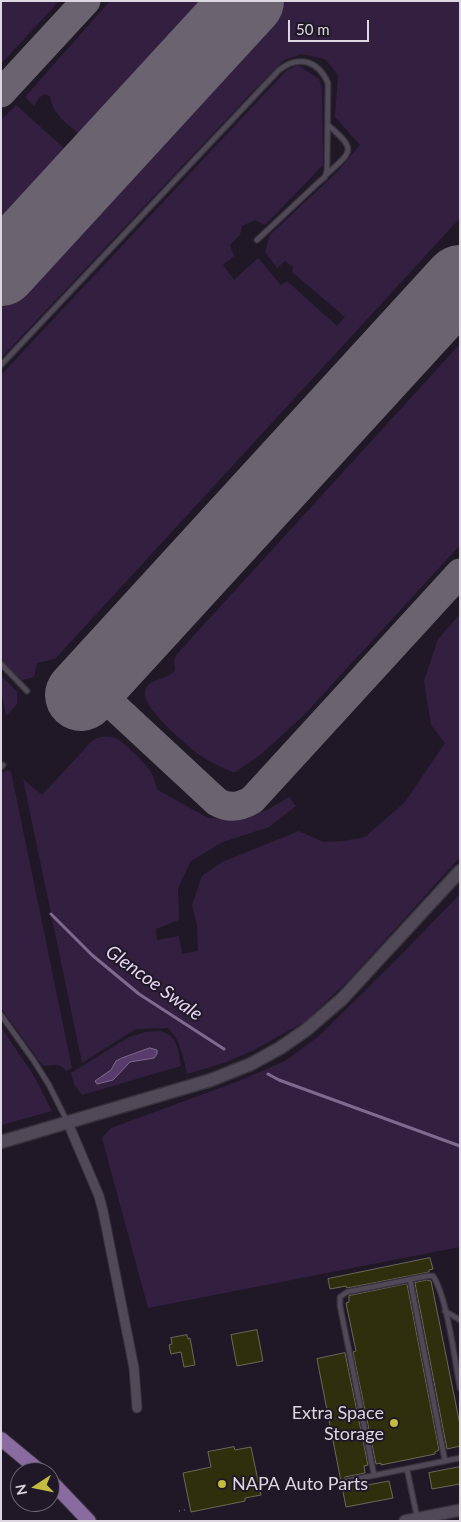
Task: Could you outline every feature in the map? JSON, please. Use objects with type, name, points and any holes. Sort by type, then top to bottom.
[{"type":"main road","points":[[1,1142],[211,1080],[238,1070],[280,1048],[306,1030],[342,999],[460,871]]},
{"type":"main road","points":[[1,1438],[29,1462]]},
{"type":"main road","points":[[60,1490],[90,1521]]},
{"type":"street","points":[[68,1123],[103,1211],[134,1368],[137,1408]]},
{"type":"street","points":[[405,1521],[460,1510]]},
{"type":"lane","points":[[1,365],[279,70],[286,64],[294,61],[311,63],[319,68],[328,83],[328,164],[325,176]]},
{"type":"lane","points":[[257,240],[347,156],[349,150],[348,143],[328,126]]},
{"type":"lane","points":[[1,664],[27,691]]},
{"type":"lane","points":[[1,1015],[49,1085],[68,1123]]},
{"type":"lane","points":[[374,1475],[340,1306],[340,1296],[347,1292],[433,1276],[437,1283],[445,1311],[460,1388]]},
{"type":"lane","points":[[410,1279],[445,1461]]},
{"type":"lane","points":[[445,1311],[460,1320]]},
{"type":"lane","points":[[346,1481],[460,1458]]},
{"type":"lane","points":[[407,1469],[417,1520]]},
{"type":"path","points":[[179,1511],[188,1510]]},
{"type":"shaded area","points":[[1,1],[59,1],[1,64]]},
{"type":"shaded area","points":[[110,1],[217,1],[88,141],[59,116],[50,96],[44,94],[34,106],[25,97]]},
{"type":"shaded area","points":[[280,1],[460,1],[460,218],[55,659],[37,663],[34,677],[22,680],[5,665],[1,656],[1,375],[286,71],[298,65],[319,79],[322,89],[323,165],[265,225],[255,220],[242,226],[240,235],[230,245],[234,256],[223,265],[234,280],[258,258],[281,285],[287,281],[337,326],[345,317],[292,272],[293,267],[285,261],[277,268],[265,252],[270,235],[336,173],[360,145],[335,117],[338,75],[325,59],[302,54],[284,60],[255,89],[1,358],[1,307]]},
{"type":"shaded area","points":[[16,105],[74,157],[1,237],[1,120]]},
{"type":"shaded area","points":[[460,344],[460,545],[303,716],[259,756],[235,772],[202,757],[175,734],[157,715],[146,698],[145,691],[147,687],[150,683],[168,676],[175,670],[174,660],[177,654]]},
{"type":"shaded area","points":[[460,614],[460,857],[349,980],[304,1022],[252,1051],[224,1063],[187,1074],[179,1043],[168,1028],[136,1029],[82,1063],[23,779],[42,795],[91,742],[100,737],[107,737],[120,741],[140,759],[151,772],[158,790],[208,818],[239,819],[267,810],[289,797],[296,806],[269,827],[223,842],[191,861],[178,888],[179,920],[156,929],[157,940],[179,936],[182,954],[198,951],[197,926],[192,905],[202,876],[222,862],[299,831],[323,842],[365,837],[405,802],[445,743],[431,725],[424,681],[438,639]]},
{"type":"shaded area","points":[[1,675],[17,692],[17,704],[6,716],[1,689]]},
{"type":"shaded area","points":[[8,770],[11,772],[72,1068],[66,1071],[58,1065],[43,1066],[1,1008],[1,773]]},
{"type":"shaded area","points":[[460,894],[460,1247],[148,1308],[102,1138],[111,1128],[239,1081],[285,1061],[319,1036]]},
{"type":"shaded area","points":[[1,1027],[34,1076],[52,1111],[1,1125]]},
{"type":"shaded area","points":[[160,1031],[166,1033],[174,1040],[178,1049],[181,1066],[82,1095],[74,1084],[71,1073],[129,1037],[145,1032]]},
{"type":"shaded area","points":[[150,1048],[157,1050],[154,1058],[130,1062],[113,1080],[97,1084],[95,1081],[111,1070],[116,1061]]},
{"type":"building","points":[[430,1258],[433,1269],[429,1270],[429,1272],[347,1288],[346,1286],[330,1289],[328,1279]]},
{"type":"building","points":[[431,1281],[460,1425],[460,1446],[447,1449],[415,1283]]},
{"type":"building","points":[[407,1284],[439,1450],[435,1454],[381,1465],[381,1463],[376,1464],[353,1352],[356,1351],[346,1303],[349,1302],[349,1296]]},
{"type":"building","points":[[257,1330],[263,1361],[237,1366],[231,1335]]},
{"type":"building","points":[[187,1335],[188,1339],[190,1338],[195,1365],[184,1367],[181,1352],[171,1354],[169,1345],[172,1344],[171,1338]]},
{"type":"building","points":[[345,1353],[368,1465],[364,1466],[365,1473],[345,1477],[342,1482],[347,1485],[367,1481],[367,1485],[389,1481],[393,1498],[346,1507],[317,1359]]},
{"type":"building","name":"NAPA Auto Parts","points":[[234,1447],[235,1450],[251,1447],[261,1495],[245,1498],[245,1501],[191,1512],[183,1473],[211,1467],[208,1452]]},
{"type":"building","points":[[460,1467],[460,1484],[432,1489],[429,1473]]},
{"type":"waterway","name":"Glencoe Swale","points":[[51,914],[92,955],[139,994],[224,1049]]},
{"type":"waterway","name":"Glencoe Swale","points":[[268,1074],[279,1080],[460,1146]]},
{"type":"taxiway","points":[[1,93],[86,1]]},
{"type":"taxiway","points":[[91,685],[217,802],[230,806],[243,804],[252,800],[460,573]]},
{"type":"runway","points":[[1,270],[248,1]]},
{"type":"runway","points":[[81,695],[460,281]]},
{"type":"place","name":"Extra Space Storage","points":[[394,1423]]},
{"type":"place","name":"NAPA Auto Parts","points":[[222,1484]]}]
